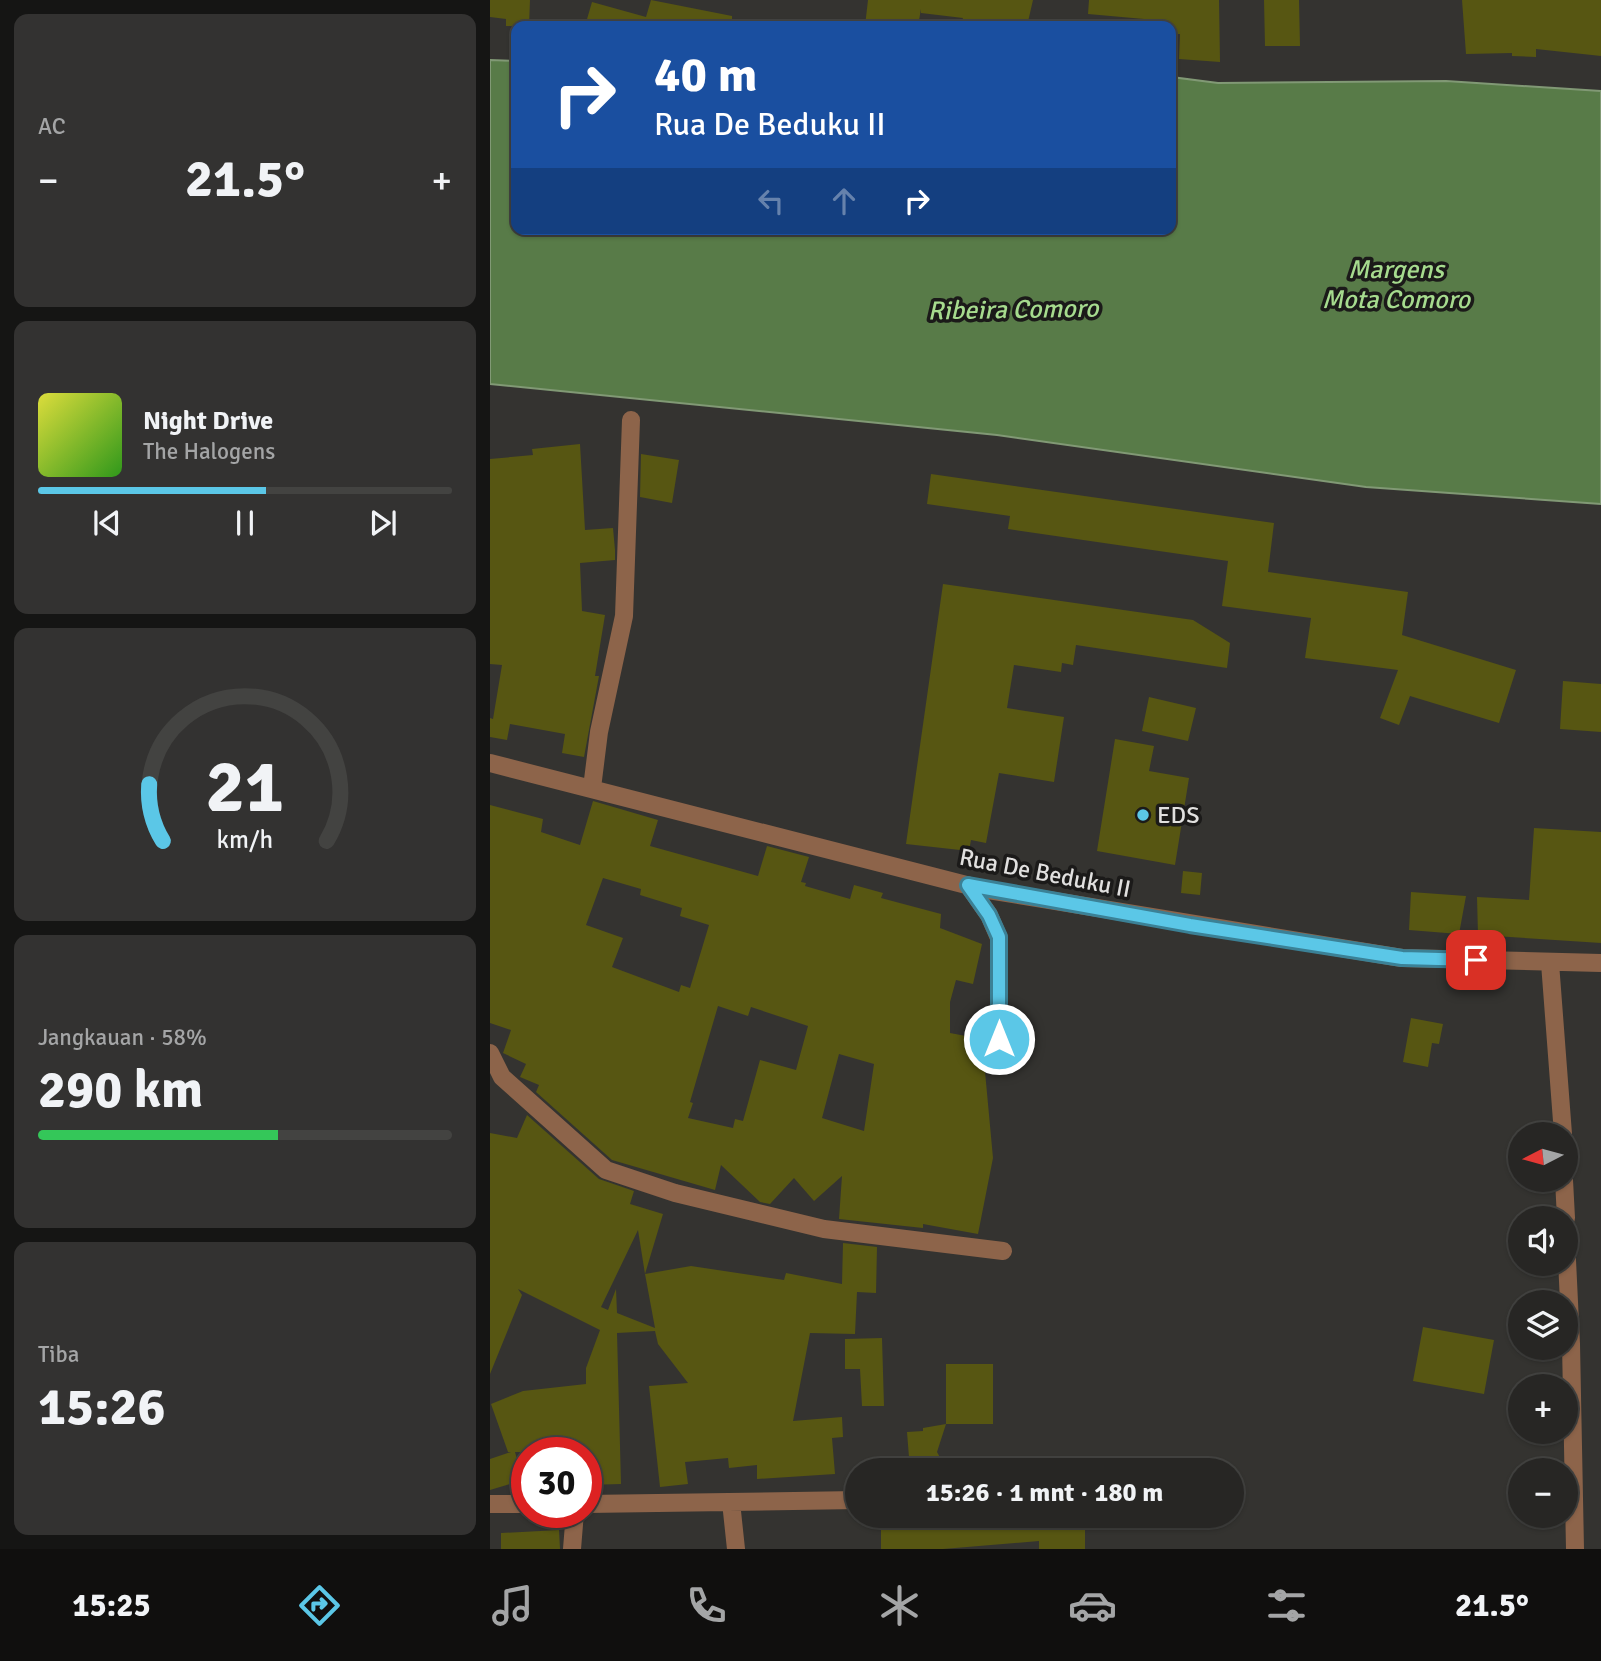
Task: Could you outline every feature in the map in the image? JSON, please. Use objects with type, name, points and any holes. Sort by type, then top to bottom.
[{"type":"street","points":[[592,788],[599,732],[624,616],[631,420]]},
{"type":"street","name":"Rua De Beduku II","points":[[490,763],[968,885],[1190,925],[1402,958],[1601,963]]},
{"type":"street","points":[[968,885],[989,915],[999,937],[999,1039]]},
{"type":"street","points":[[1550,963],[1562,1122]]},
{"type":"street","points":[[490,1053],[502,1077],[606,1170],[676,1194],[824,1229],[1003,1251]]},
{"type":"street","points":[[1568,1276],[1572,1344],[1575,1549]]},
{"type":"street","points":[[602,1504],[845,1500]]},
{"type":"street","points":[[731,1502],[736,1549]]},
{"type":"street","points":[[490,1504],[511,1504]]},
{"type":"street","points":[[572,1549],[574,1528]]},
{"type":"water","name":"Margens Mota Comoro","points":[[490,60],[511,61],[511,235],[1176,235],[1176,78],[1218,83],[1446,81],[1601,91],[1601,504],[1366,487],[997,435],[490,384]]},
{"type":"building","points":[[490,0],[530,0],[529,21],[511,21],[511,26],[506,26],[506,19],[490,17]]},
{"type":"building","points":[[651,0],[732,16],[732,21],[586,21],[592,2],[646,17]]},
{"type":"building","points":[[868,0],[1033,0],[1028,21],[962,21],[963,18],[921,13],[921,9],[919,21],[866,21]]},
{"type":"building","points":[[1089,0],[1219,0],[1220,62],[1179,59],[1180,34],[1176,34],[1176,21],[1144,21],[1088,14]]},
{"type":"building","points":[[1264,0],[1299,0],[1300,46],[1265,46]]},
{"type":"building","points":[[1462,0],[1601,0],[1601,56],[1536,49],[1536,57],[1512,56],[1512,53],[1466,54]]},
{"type":"building","points":[[580,444],[585,530],[613,528],[615,550],[615,560],[580,563],[582,611],[605,615],[595,676],[599,676],[584,757],[562,753],[565,734],[510,724],[507,740],[490,737],[490,718],[493,719],[502,665],[490,664],[490,459],[533,455],[532,449]]},
{"type":"building","points":[[641,454],[679,460],[672,503],[640,497]]},
{"type":"building","points":[[931,474],[1274,523],[1268,572],[1408,592],[1402,635],[1516,670],[1499,723],[1410,696],[1399,725],[1380,718],[1398,670],[1305,658],[1311,618],[1222,606],[1228,561],[1008,529],[1010,516],[927,504]]},
{"type":"building","points":[[943,584],[1193,620],[1230,643],[1227,668],[1076,645],[1073,665],[1062,663],[1061,672],[1014,665],[1007,708],[1064,717],[1054,782],[999,773],[986,843],[971,840],[969,851],[906,844]]},
{"type":"building","points":[[1563,681],[1601,684],[1601,732],[1560,729]]},
{"type":"building","points":[[1149,697],[1196,708],[1188,741],[1142,731]]},
{"type":"building","name":"EDS","points":[[1115,739],[1154,746],[1149,771],[1189,778],[1175,865],[1097,851]]},
{"type":"building","points":[[593,801],[658,820],[650,846],[758,876],[767,846],[809,857],[801,882],[806,883],[805,886],[850,899],[854,885],[883,893],[881,898],[941,914],[940,928],[982,944],[973,984],[956,980],[950,1002],[950,1033],[982,1039],[993,1158],[978,1234],[923,1224],[923,1228],[839,1219],[842,1176],[814,1201],[794,1178],[770,1204],[760,1202],[721,1165],[715,1190],[612,1160],[536,1092],[539,1085],[520,1077],[526,1064],[503,1053],[511,1030],[490,1023],[490,805],[543,819],[541,832],[580,845]],"holes":[[[603,878],[641,889],[640,895],[682,908],[680,916],[709,925],[690,988],[681,985],[679,992],[612,967],[623,938],[586,925]],[[718,1006],[748,1016],[751,1007],[808,1026],[796,1070],[760,1060],[743,1121],[735,1119],[733,1128],[688,1118],[693,1103],[690,1102]],[[839,1054],[874,1064],[864,1131],[822,1118]]]},
{"type":"building","points":[[1534,828],[1601,832],[1601,943],[1478,935],[1477,897],[1529,900]]},
{"type":"building","points":[[1183,871],[1202,873],[1200,895],[1181,893]]},
{"type":"building","points":[[1411,892],[1466,896],[1459,934],[1409,930]]},
{"type":"building","points":[[1411,1018],[1443,1024],[1439,1044],[1432,1043],[1428,1067],[1403,1062]]},
{"type":"building","points":[[527,1115],[599,1179],[634,1191],[630,1204],[663,1214],[645,1274],[691,1266],[784,1280],[786,1273],[842,1284],[843,1243],[877,1247],[876,1293],[857,1292],[855,1334],[810,1333],[793,1421],[842,1417],[843,1437],[832,1438],[835,1474],[757,1479],[757,1465],[729,1468],[728,1458],[685,1462],[688,1484],[660,1487],[649,1386],[688,1383],[658,1344],[655,1331],[617,1333],[621,1484],[602,1485],[602,1437],[511,1437],[511,1452],[508,1452],[491,1404],[523,1391],[586,1384],[586,1368],[600,1330],[518,1289],[522,1295],[490,1374],[490,1133],[517,1138]],"holes":[[[638,1230],[655,1328],[617,1313],[616,1289],[608,1310],[601,1307]]]},
{"type":"building","points":[[1423,1327],[1494,1340],[1484,1394],[1413,1381]]},
{"type":"building","points":[[882,1338],[884,1406],[862,1406],[860,1369],[845,1369],[845,1339]]},
{"type":"building","points":[[946,1364],[993,1364],[993,1424],[946,1424]]},
{"type":"building","points":[[946,1424],[937,1452],[940,1458],[909,1458],[907,1432],[923,1431],[923,1428]]},
{"type":"building","points":[[511,1452],[511,1484],[490,1490],[490,1459]]},
{"type":"building","points":[[881,1528],[1085,1528],[1085,1549],[1039,1549],[1039,1541],[943,1549],[881,1549]]},
{"type":"building","points":[[559,1530],[560,1549],[501,1549],[501,1533]]},
{"type":"place","name":"EDS","points":[[1143,815]]},
{"type":"route","points":[[999,1039],[999,937],[989,915],[968,885],[1190,925],[1402,958],[1476,960]]},
{"type":"water label","name":"Ribeira Comoro","points":[[1013,310]]}]
